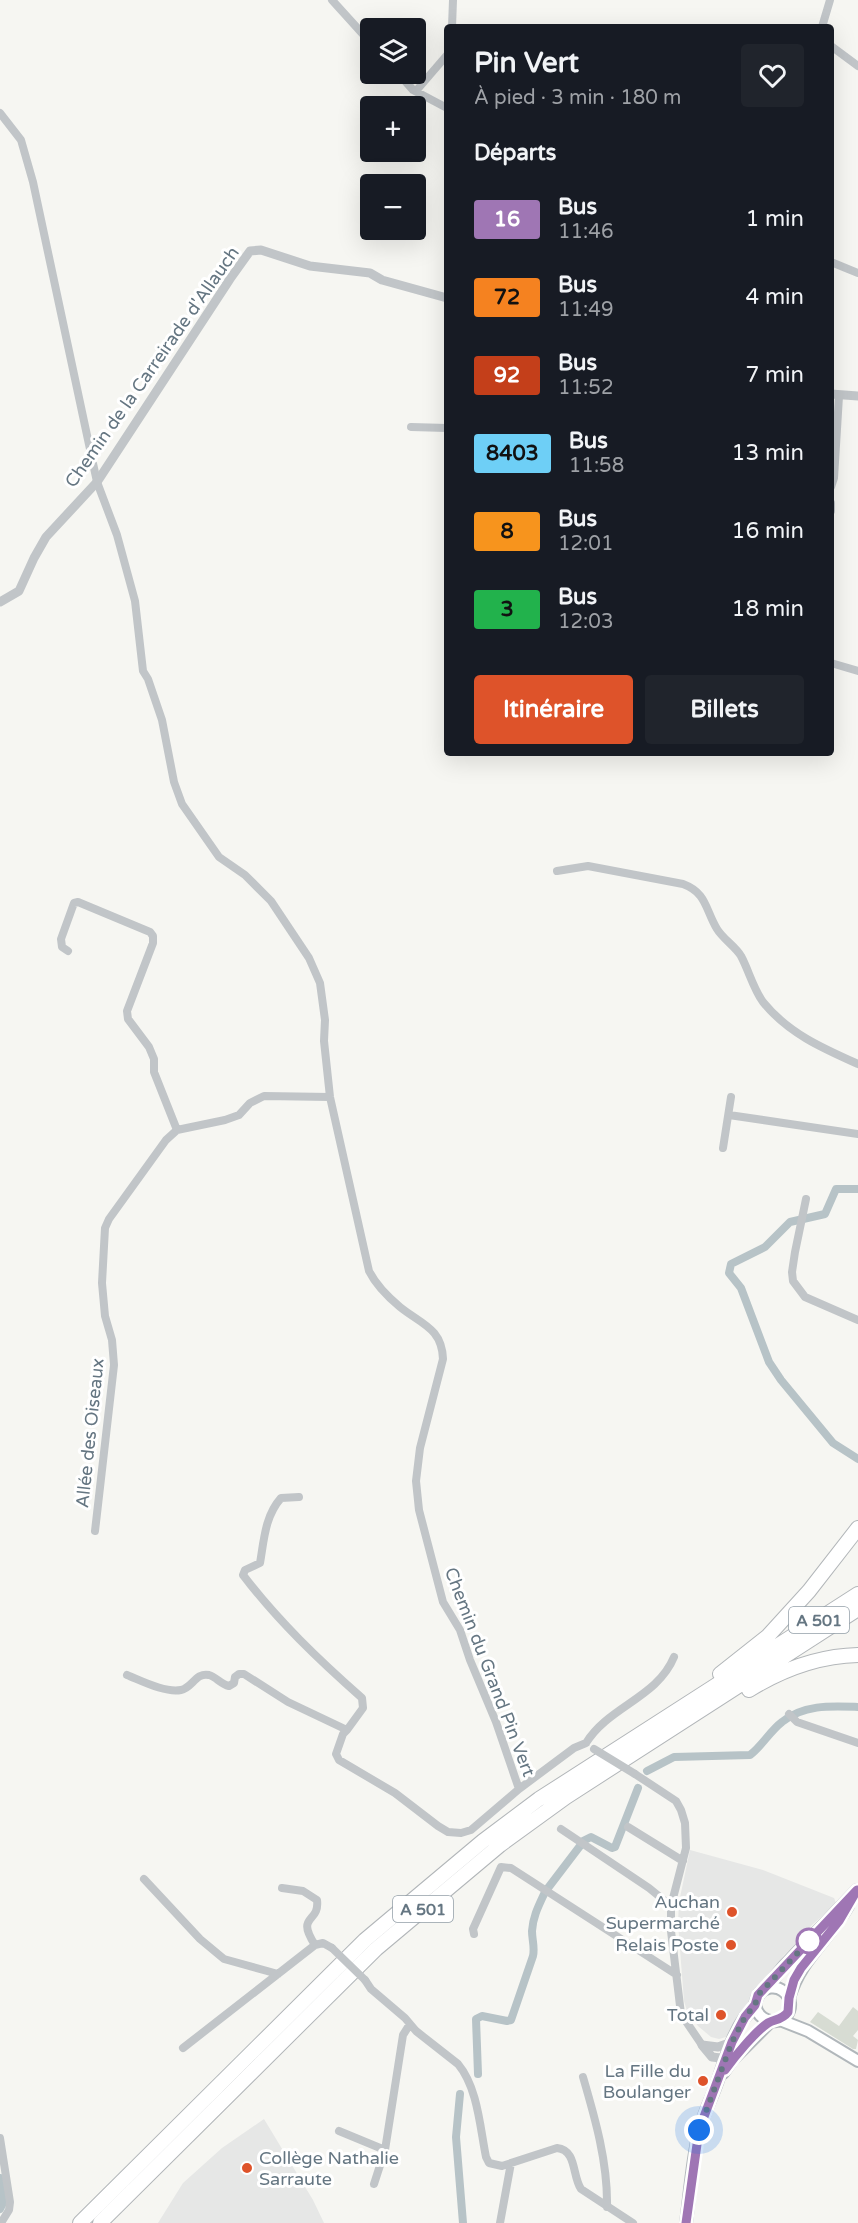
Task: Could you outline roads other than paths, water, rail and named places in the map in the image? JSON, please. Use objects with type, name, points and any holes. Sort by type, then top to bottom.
[{"type":"highway","points":[[638,1735],[768,1636],[809,1591],[858,1528]]},
{"type":"highway","name":"A 501","points":[[80,2223],[365,1940],[483,1842],[539,1799],[858,1593]]},
{"type":"highway","name":"A 501","points":[[100,2223],[376,1949],[500,1845],[604,1773],[858,1609]]},
{"type":"highway","points":[[604,1773],[699,1721],[758,1684],[797,1665],[834,1656],[858,1654]]},
{"type":"main road","points":[[686,2223],[699,2130],[728,2060],[732,2042],[745,2017],[755,2005],[758,1995],[858,1889]]},
{"type":"main road","points":[[728,2060],[788,2012],[794,1980],[839,1921],[858,1889]]},
{"type":"main road","points":[[765,1989],[779,1988],[790,2002],[798,2020],[808,2031]]},
{"type":"main road","points":[[755,2005],[760,2016],[808,2031],[858,2061]]},
{"type":"street","points":[[332,0],[360,31]]},
{"type":"street","points":[[452,24],[453,0]]},
{"type":"street","points":[[823,24],[830,0]]},
{"type":"street","points":[[834,48],[858,66]]},
{"type":"street","points":[[416,91],[444,58]]},
{"type":"street","points":[[409,84],[416,91],[444,106]]},
{"type":"street","name":"Chemin du Grand Pin Vert","points":[[0,113],[21,140],[33,182],[97,482],[117,535],[135,602],[143,671],[162,720],[174,782],[182,804],[219,857],[245,875],[271,901],[309,958],[320,983],[330,1097],[369,1271],[375,1282],[400,1307],[433,1330],[443,1346],[443,1359],[420,1448],[416,1481],[419,1510],[443,1602],[460,1630],[519,1789]]},
{"type":"street","name":"Chemin de la Carreirade d'Allauch","points":[[0,602],[19,591],[46,537],[97,482],[250,251],[261,250],[310,266],[370,273],[382,280],[444,297]]},
{"type":"street","points":[[834,263],[858,273]]},
{"type":"street","points":[[834,478],[835,395],[858,396]]},
{"type":"street","points":[[411,427],[444,428]]},
{"type":"street","points":[[834,664],[858,671]]},
{"type":"street","points":[[557,872],[588,866],[692,887],[703,896],[718,931],[740,954],[756,991],[777,1017],[789,1029],[810,1042],[858,1064]]},
{"type":"street","points":[[68,951],[62,947],[61,939],[74,903],[78,902],[150,932],[153,936],[153,943],[127,1011],[128,1019],[154,1059],[154,1072],[177,1130],[239,1115],[250,1103],[264,1096],[330,1097]]},
{"type":"street","points":[[723,1148],[731,1097]]},
{"type":"street","points":[[729,1115],[858,1134]]},
{"type":"street","name":"Allée des Oiseaux","points":[[95,1531],[114,1365],[112,1340],[105,1316],[102,1283],[105,1228],[109,1219],[166,1140],[177,1130]]},
{"type":"street","points":[[806,1199],[792,1272],[793,1281],[805,1297],[858,1320]]},
{"type":"street","points":[[298,1497],[281,1498],[274,1506],[266,1528],[260,1563],[244,1570],[243,1575],[286,1627],[362,1698],[363,1708],[343,1734],[336,1754],[339,1760],[395,1793],[448,1832],[461,1833],[471,1830],[519,1789],[574,1748],[586,1743],[592,1734],[612,1716],[661,1680],[674,1657]]},
{"type":"street","points":[[127,1675],[172,1691],[186,1688],[201,1675],[208,1675],[217,1682],[229,1686],[232,1685],[235,1677],[244,1674],[288,1702],[347,1730]]},
{"type":"street","points":[[791,1717],[858,1743]]},
{"type":"street","points":[[586,1743],[676,1801],[681,1810],[686,1834],[683,1861],[671,1906],[671,1931],[681,2014],[712,2057],[728,2060]]},
{"type":"street","points":[[628,1827],[683,1861]]},
{"type":"street","points":[[561,1829],[649,1888],[671,1906]]},
{"type":"street","points":[[474,1934],[473,1929],[501,1868],[511,1868],[677,1975]]},
{"type":"street","points":[[144,1879],[200,1939],[224,1959],[278,1974]]},
{"type":"street","points":[[282,1888],[303,1891],[317,1900],[318,1907],[306,1924],[307,1932],[315,1945]]},
{"type":"street","points":[[183,2048],[315,1945],[323,1943],[332,1948],[365,1980],[371,1989],[464,2071],[473,2090],[489,2163],[502,2166],[557,2148],[562,2149],[571,2156],[576,2183],[581,2189],[633,2223]]},
{"type":"street","points":[[374,2184],[386,2150],[403,2035],[410,2024]]},
{"type":"street","points":[[702,2044],[718,2047],[732,2042]]},
{"type":"street","points":[[583,2077],[596,2118],[608,2190],[608,2207]]},
{"type":"street","points":[[339,2132],[386,2150]]},
{"type":"street","points":[[0,2138],[10,2193],[9,2210],[2,2222]]},
{"type":"street","points":[[500,2223],[511,2163]]},
{"type":"waterway","points":[[858,1189],[836,1189],[825,1214],[790,1222],[765,1247],[731,1264],[729,1273],[741,1288],[769,1362],[781,1380],[833,1443],[858,1459]]},
{"type":"waterway","points":[[647,1771],[674,1757],[750,1755],[791,1716],[819,1707],[858,1707]]},
{"type":"waterway","points":[[583,1841],[591,1837],[612,1848],[615,1847],[638,1788]]},
{"type":"waterway","points":[[548,1888],[580,1846]]},
{"type":"waterway","points":[[478,2074],[476,2019],[482,2016],[511,2020],[533,1956],[533,1926],[545,1892]]},
{"type":"waterway","points":[[460,2094],[456,2137],[463,2223]]},
{"type":"waterway","points":[[0,2178],[3,2203],[0,2209]]},
{"type":"place","name":"Auchan Supermarché","points":[[732,1912]]},
{"type":"place","name":"Relais Poste","points":[[731,1945]]},
{"type":"place","name":"Total","points":[[721,2015]]},
{"type":"place","name":"La Fille du Boulanger","points":[[703,2081]]},
{"type":"place","name":"Collège Nathalie Sarraute","points":[[247,2168]]}]
